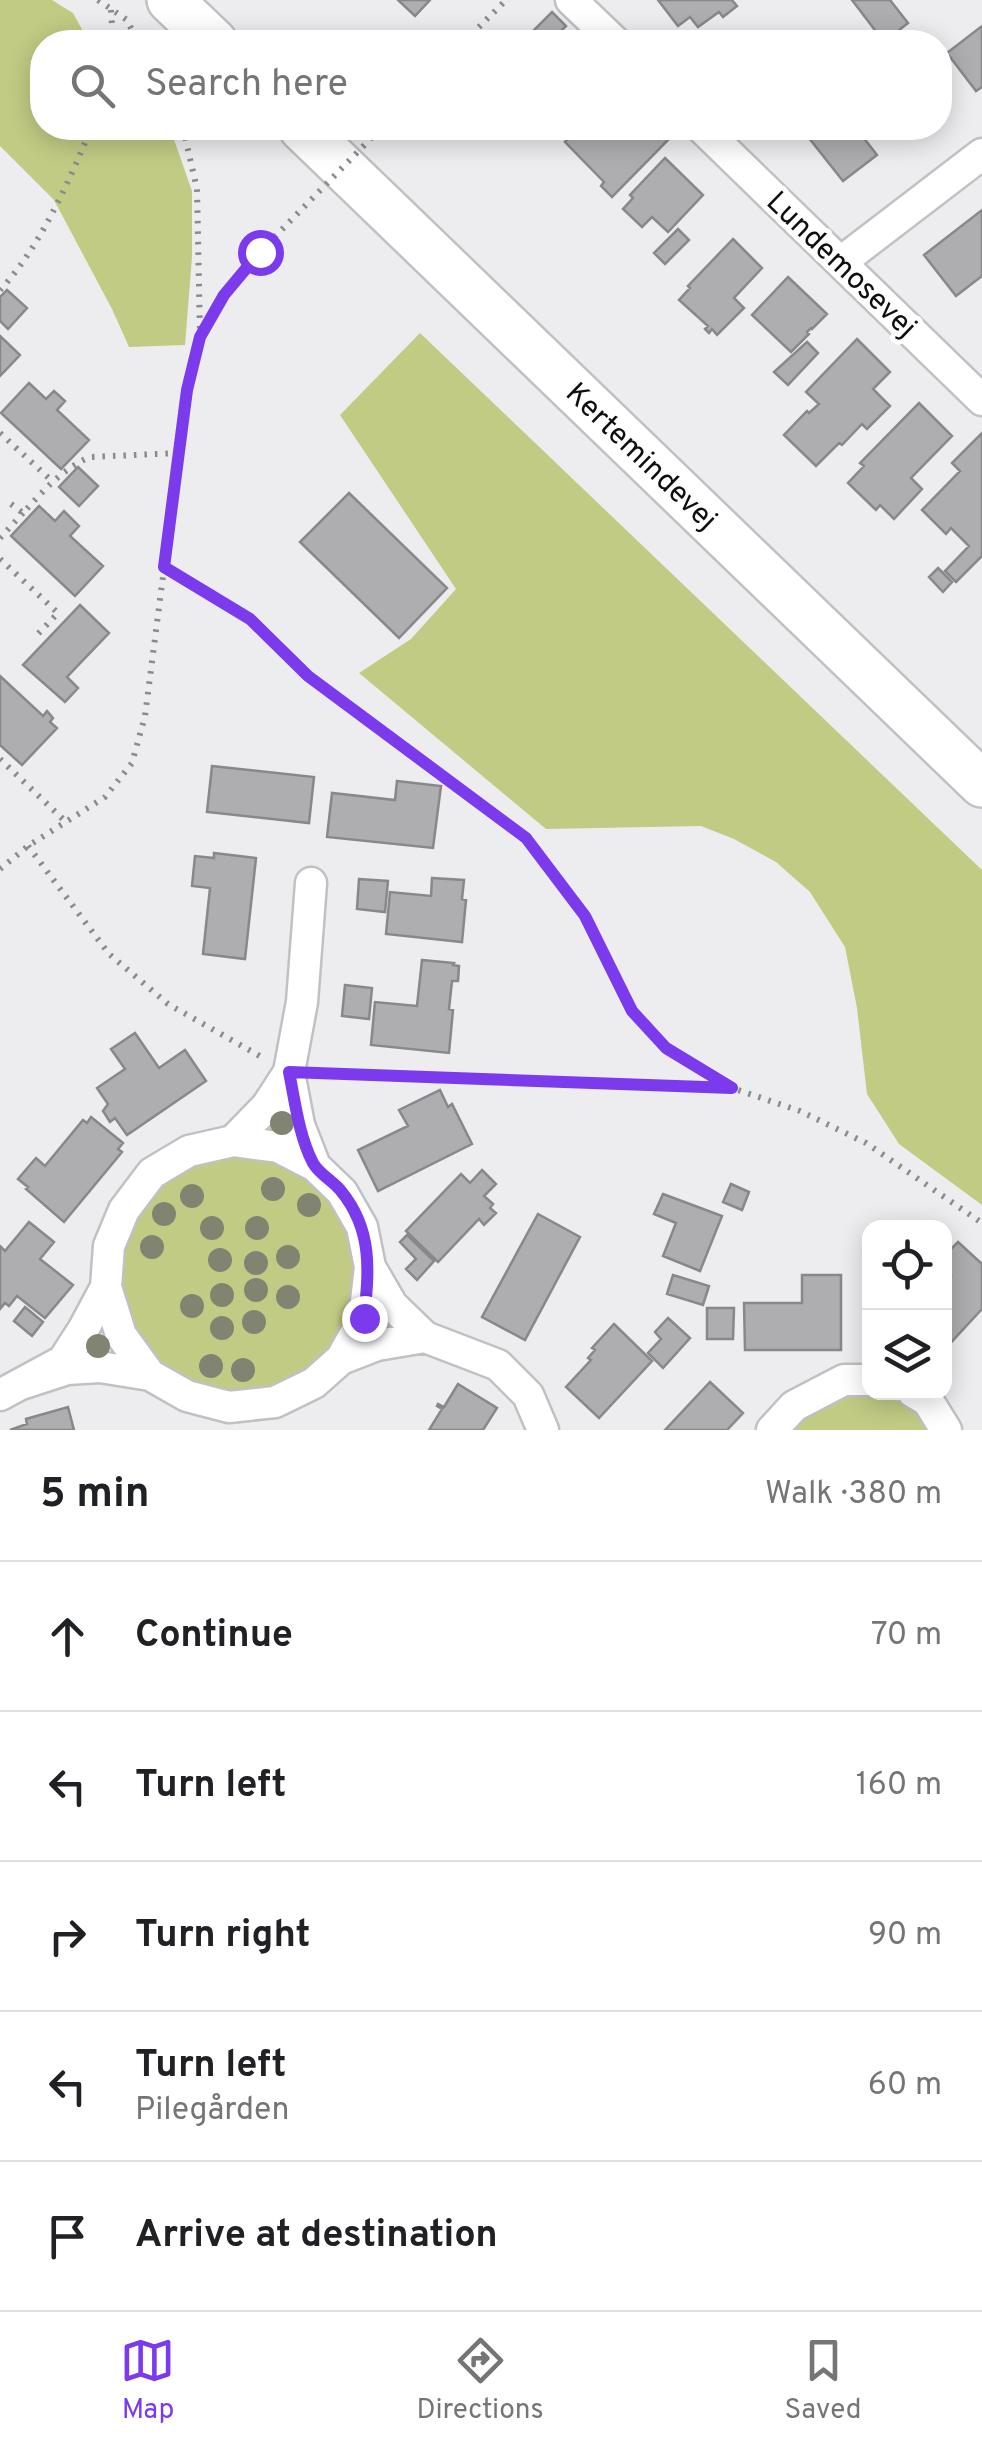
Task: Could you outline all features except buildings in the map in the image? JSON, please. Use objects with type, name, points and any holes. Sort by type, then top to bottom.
[{"type":"main road","points":[[170,0],[201,30]]},
{"type":"main road","name":"Kertemindevej","points":[[314,140],[982,784]]},
{"type":"street","points":[[571,0],[602,30]]},
{"type":"street","name":"Lundemosevej","points":[[714,140],[982,400]]},
{"type":"street","points":[[840,262],[982,154]]},
{"type":"street","points":[[311,883],[302,1002],[289,1072],[299,1125],[314,1166]]},
{"type":"street","points":[[233,1141],[267,1106],[289,1072]]},
{"type":"street","points":[[150,1374],[121,1336],[106,1287],[109,1246],[124,1210],[152,1173],[190,1151],[233,1141],[278,1147],[314,1166],[342,1192],[362,1228],[370,1267],[364,1318],[342,1359]]},
{"type":"street","points":[[370,1267],[392,1304],[426,1337],[498,1365],[528,1395],[543,1430]]},
{"type":"street","points":[[10,1390],[62,1361],[106,1287]]},
{"type":"street","points":[[10,1390],[66,1369],[100,1366],[150,1374],[187,1396],[229,1407],[275,1402],[314,1384],[342,1359],[377,1345],[426,1337]]},
{"type":"street","points":[[772,1430],[794,1406],[844,1380],[862,1380]]},
{"type":"street","points":[[926,1400],[946,1430]]},
{"type":"path","points":[[98,0],[127,20],[132,30]]},
{"type":"path","points":[[476,30],[506,0]]},
{"type":"path","points":[[111,9],[112,30]]},
{"type":"path","points":[[0,290],[19,268],[49,217],[86,140]]},
{"type":"path","points":[[0,869],[28,846],[106,798],[132,762],[146,716],[187,390],[200,337],[197,189],[186,140]]},
{"type":"path","points":[[200,337],[224,295],[260,252],[368,140]]},
{"type":"path","points":[[0,432],[52,481]]},
{"type":"path","points":[[0,538],[52,481],[78,463],[90,458],[179,453]]},
{"type":"path","points":[[12,504],[22,513]]},
{"type":"path","points":[[0,559],[58,614],[34,638]]},
{"type":"path","points":[[164,567],[250,619],[308,676],[526,838],[585,916],[632,1011],[666,1048],[732,1088],[800,1112],[866,1143],[982,1223]]},
{"type":"path","points":[[0,759],[68,822]]},
{"type":"path","points":[[28,846],[108,954],[168,1004],[289,1072],[732,1088]]},
{"type":"green space","points":[[0,0],[52,0],[73,13],[82,30],[30,30],[30,140],[174,140],[192,191],[185,345],[129,347],[54,200],[0,146]]},
{"type":"green space","points":[[420,333],[982,870],[982,1205],[899,1144],[867,1094],[845,947],[810,892],[776,862],[701,826],[546,829],[359,673],[411,639],[456,589],[340,415]]},
{"type":"green space","points":[[237,1156],[282,1165],[321,1191],[347,1230],[356,1275],[347,1320],[321,1359],[282,1385],[237,1394],[192,1385],[153,1359],[127,1320],[118,1275],[127,1230],[153,1191],[192,1165]]},
{"type":"green space","points":[[859,1392],[862,1400],[897,1400],[931,1430],[791,1430],[821,1404]]},
{"type":"route","points":[[260,252],[224,295],[200,337],[187,390],[164,567],[250,619],[308,676],[526,838],[585,916],[632,1011],[666,1048],[732,1088],[289,1072],[299,1125],[314,1166],[342,1192],[362,1228],[370,1267],[364,1318]]}]
